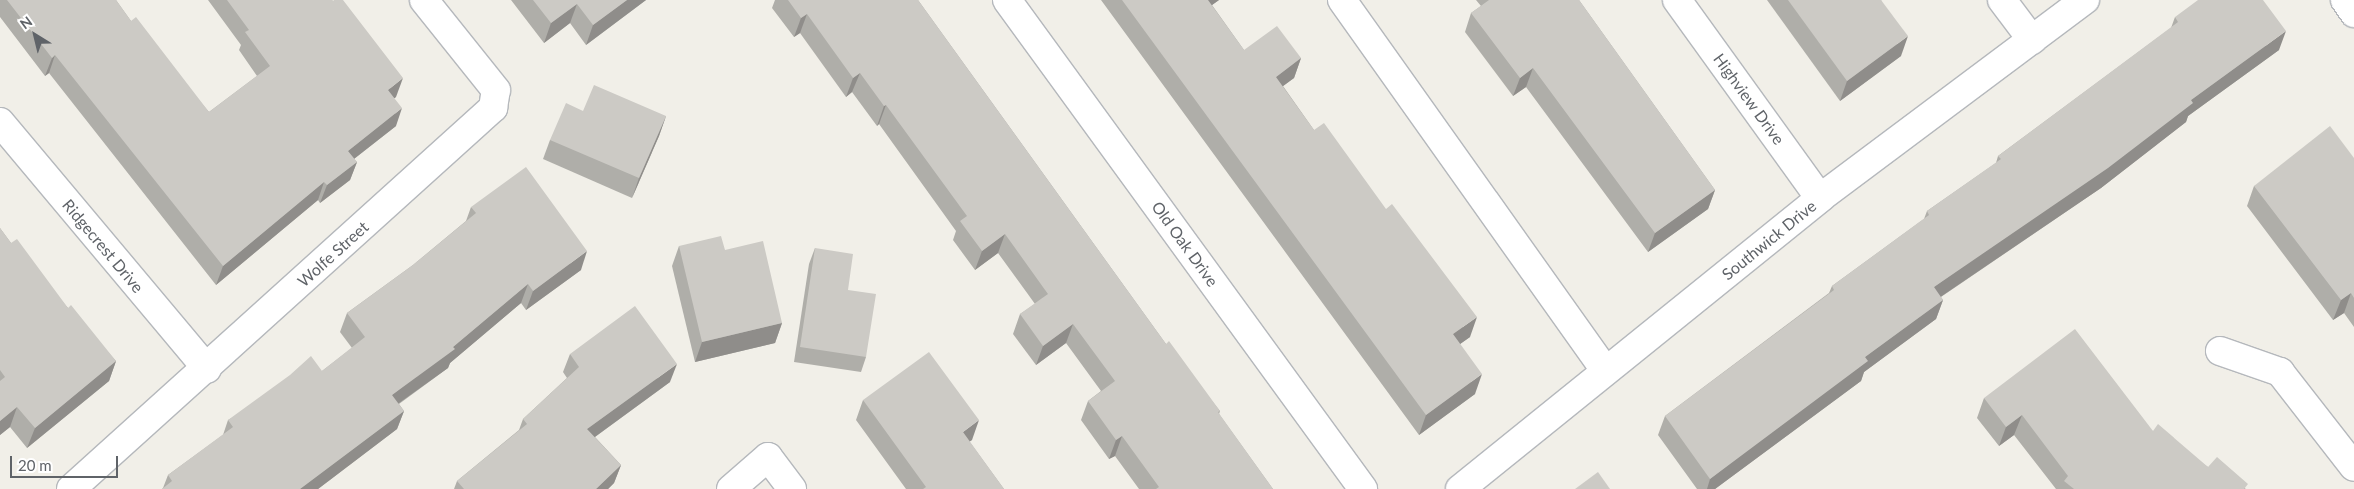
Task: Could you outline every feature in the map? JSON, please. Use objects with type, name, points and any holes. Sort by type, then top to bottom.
[{"type":"street","name":"Wolfe Street","points":[[72,489],[207,369],[493,108],[496,90],[424,0]]},
{"type":"street","name":"Old Oak Drive","points":[[1006,0],[1363,489]]},
{"type":"street","points":[[1342,0],[1606,371]]},
{"type":"street","name":"Highview Drive","points":[[1677,0],[1820,198]]},
{"type":"street","points":[[2002,0],[2032,40]]},
{"type":"street","name":"Southwick Drive","points":[[1460,489],[1820,198],[2085,0]]},
{"type":"street","points":[[2345,0],[2354,13]]},
{"type":"street","name":"Ridgecrest Drive","points":[[0,122],[207,369]]},
{"type":"street","points":[[2220,351],[2280,372],[2354,467]]},
{"type":"street","points":[[731,489],[768,457],[792,489]]},
{"type":"building","points":[[7,0],[116,0],[131,21],[136,17],[209,112],[270,66],[245,32],[249,30],[227,0],[343,0],[403,78],[388,90],[402,108],[348,151],[357,162],[327,185],[324,182],[223,266],[55,55],[52,58]]},
{"type":"building","points":[[533,0],[627,0],[593,25],[577,4],[551,23]]},
{"type":"building","points":[[788,0],[918,0],[1166,344],[1169,341],[1220,411],[1218,412],[1273,489],[1156,489],[1159,487],[1122,436],[1116,440],[1088,401],[1115,381],[1073,324],[1043,346],[1020,314],[1048,294],[1005,234],[982,251],[960,221],[967,216],[886,105],[884,106],[860,73],[853,78],[807,14],[801,18]]},
{"type":"building","points":[[1122,0],[1208,0],[1244,50],[1277,26],[1301,58],[1276,77],[1314,130],[1324,123],[1386,209],[1392,204],[1477,317],[1453,334],[1482,374],[1426,415]]},
{"type":"building","points":[[1489,0],[1579,0],[1715,190],[1655,233],[1533,68],[1520,78],[1471,13]]},
{"type":"building","points":[[1788,0],[1881,0],[1908,36],[1847,81]]},
{"type":"building","points":[[2198,0],[2263,0],[2286,31],[2191,100],[2193,103],[2108,168],[1934,287],[1943,300],[1865,357],[1868,361],[1710,479],[1665,416],[1834,290],[1832,286],[1929,215],[1927,211],[2001,159],[1998,156],[2178,22],[2175,17]]},
{"type":"building","points":[[594,85],[666,116],[639,178],[550,140],[566,103],[583,111]]},
{"type":"building","points":[[2330,126],[2354,158],[2354,298],[2351,293],[2341,300],[2254,186]]},
{"type":"building","points":[[526,167],[587,251],[533,291],[528,284],[453,347],[455,349],[392,395],[404,411],[300,489],[162,489],[172,481],[168,475],[233,427],[228,420],[290,375],[311,356],[322,371],[365,337],[347,313],[413,265],[476,213],[471,207]]},
{"type":"building","points":[[0,228],[11,243],[17,239],[68,308],[71,305],[116,361],[35,428],[17,407],[0,421],[0,381],[5,377],[0,370]]},
{"type":"building","points":[[721,236],[725,250],[763,241],[782,323],[702,342],[679,246]]},
{"type":"building","points":[[815,248],[853,254],[848,290],[876,294],[866,357],[800,347]]},
{"type":"building","points":[[635,306],[677,364],[587,429],[621,465],[596,489],[464,489],[457,481],[527,424],[523,419],[579,367],[570,354]]},
{"type":"building","points":[[2075,329],[2153,431],[2158,424],[2208,467],[2217,457],[2248,484],[2244,489],[2074,489],[2064,481],[2068,476],[2022,415],[2006,427],[1984,398]]},
{"type":"building","points":[[929,352],[979,420],[963,432],[1004,489],[923,489],[926,487],[863,400]]},
{"type":"building","points":[[1598,472],[1610,489],[1575,489]]}]
